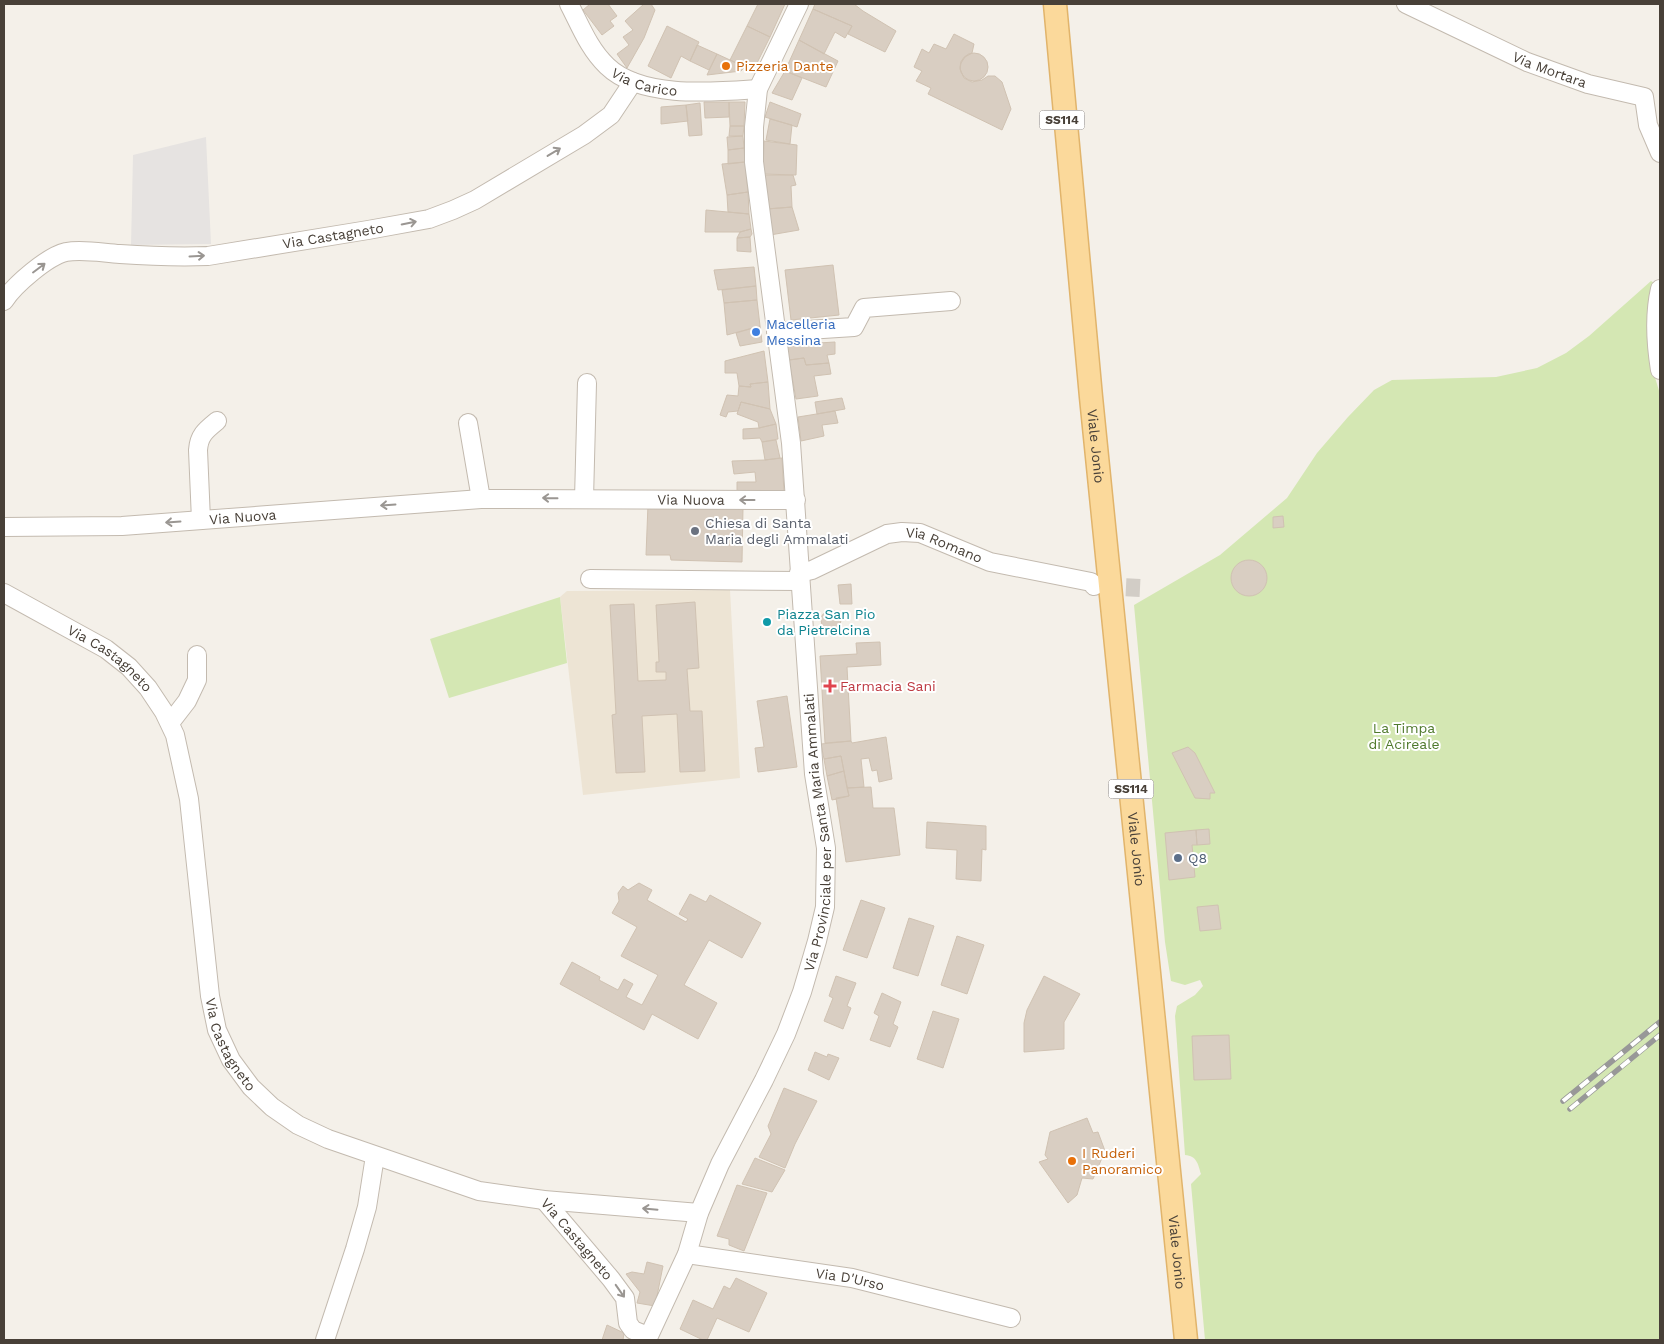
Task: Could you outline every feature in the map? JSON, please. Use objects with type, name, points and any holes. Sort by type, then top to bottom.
[{"type":"main road","name":"Viale Jonio","points":[[1048,4],[1077,237]]},
{"type":"main road","name":"Viale Jonio","points":[[1055,4],[1091,396],[1186,1340]]},
{"type":"street","name":"Via Carico","points":[[569,4],[592,48],[608,67],[633,82],[663,90],[758,89]]},
{"type":"street","name":"Via Provinciale per Santa Maria Ammalati","points":[[648,1338],[687,1254],[699,1213],[720,1164],[786,1034],[817,941],[825,907],[826,848],[814,774],[791,443],[754,162],[754,127],[758,89],[799,4]]},
{"type":"street","name":"Via Mortara","points":[[1406,4],[1528,62],[1588,84],[1652,98],[1648,125],[1660,154]]},
{"type":"street","name":"Via Castagneto","points":[[4,301],[28,276],[52,258],[66,252],[163,257],[208,256],[429,219],[475,200],[584,135],[611,115],[633,82]]},
{"type":"street","points":[[1660,289],[1658,299],[1657,351],[1660,370]]},
{"type":"street","points":[[776,332],[854,327],[864,308],[951,301]]},
{"type":"street","points":[[584,499],[587,383]]},
{"type":"street","points":[[202,520],[198,438],[217,421]]},
{"type":"street","points":[[468,423],[481,499]]},
{"type":"street","name":"Via Nuova","points":[[4,527],[122,526],[481,499],[796,500]]},
{"type":"street","name":"Via Romano","points":[[590,579],[799,577],[887,534],[902,532],[920,533],[990,562],[1091,582],[1094,586]]},
{"type":"street","name":"Via Castagneto","points":[[4,593],[106,649],[129,666],[148,688],[170,724],[175,735],[183,766],[189,799],[210,996],[217,1030],[231,1060],[251,1087],[272,1108],[298,1125],[328,1139],[479,1191],[544,1200],[625,1298],[628,1322],[633,1330],[648,1338]]},
{"type":"street","points":[[170,724],[187,701],[197,680],[197,655]]},
{"type":"street","points":[[325,1340],[355,1250],[367,1207],[375,1156]]},
{"type":"street","points":[[544,1200],[699,1213]]},
{"type":"street","name":"Via D'Urso","points":[[687,1254],[852,1278],[1010,1318]]},
{"type":"shaded area","points":[[206,137],[211,244],[131,245],[133,155]]},
{"type":"shaded area","points":[[730,590],[740,778],[583,795],[560,597],[567,591]]},
{"type":"green space","name":"La Timpa di Acireale","points":[[1651,281],[1656,284],[1654,374],[1660,394],[1660,1340],[1205,1340],[1191,1184],[1201,1174],[1195,1159],[1185,1155],[1175,1016],[1177,1006],[1195,995],[1203,986],[1200,980],[1185,985],[1171,981],[1165,942],[1134,605],[1220,555],[1287,498],[1317,453],[1374,390],[1392,380],[1496,377],[1537,368],[1566,353],[1589,336]]},
{"type":"green space","points":[[560,597],[567,663],[449,698],[430,639]]},
{"type":"building","points":[[590,4],[608,4],[617,16],[610,21],[614,26],[602,35],[583,10]]},
{"type":"building","points":[[644,4],[651,4],[655,10],[644,38],[627,68],[617,54],[629,45],[623,37],[633,30],[625,21]]},
{"type":"building","points":[[758,4],[785,4],[770,37],[747,26]]},
{"type":"building","points":[[815,4],[854,4],[896,31],[885,52],[848,34],[852,26],[813,9]]},
{"type":"building","points":[[813,9],[852,26],[845,38],[835,32],[824,54],[799,40]]},
{"type":"building","points":[[667,26],[699,42],[690,61],[681,56],[671,78],[648,66]]},
{"type":"building","points":[[747,26],[770,37],[753,71],[730,60]]},
{"type":"building","points":[[954,34],[974,44],[972,53],[965,57],[961,63],[960,69],[964,78],[972,82],[982,80],[988,76],[995,76],[1002,82],[1011,109],[1002,130],[928,94],[931,88],[916,81],[922,71],[914,67],[922,49],[929,53],[934,44],[946,49]]},
{"type":"building","points":[[799,40],[838,61],[826,87],[785,71]]},
{"type":"building","points":[[697,45],[717,54],[709,70],[690,61]]},
{"type":"building","points":[[974,53],[984,57],[988,67],[984,77],[974,81],[964,77],[960,67],[964,57]]},
{"type":"building","points":[[717,54],[745,67],[741,71],[707,75]]},
{"type":"building","points":[[785,71],[802,78],[792,100],[772,93]]},
{"type":"building","points":[[704,102],[729,102],[729,117],[705,118]]},
{"type":"building","points":[[729,102],[745,102],[744,126],[730,126]]},
{"type":"building","points":[[770,102],[801,114],[797,127],[765,117]]},
{"type":"building","points":[[700,103],[702,135],[689,136],[686,105]]},
{"type":"building","points":[[686,105],[688,121],[661,124],[661,107]]},
{"type":"building","points":[[770,119],[792,125],[790,144],[766,140]]},
{"type":"building","points":[[730,126],[744,126],[743,136],[729,136]]},
{"type":"building","points":[[743,136],[744,148],[728,150],[727,137]]},
{"type":"building","points":[[764,141],[797,145],[796,175],[763,174]]},
{"type":"building","points":[[744,148],[745,162],[728,164],[728,150]]},
{"type":"building","points":[[745,162],[748,192],[727,195],[722,164]]},
{"type":"building","points":[[763,175],[793,175],[796,185],[791,186],[792,207],[767,209]]},
{"type":"building","points":[[748,192],[749,214],[728,212],[727,195]]},
{"type":"building","points":[[792,207],[799,230],[770,235],[767,209]]},
{"type":"building","points":[[706,210],[749,214],[751,229],[740,232],[705,232]]},
{"type":"building","points":[[751,229],[752,234],[750,237],[737,238],[740,232]]},
{"type":"building","points":[[750,237],[751,252],[737,251],[737,238]]},
{"type":"building","points":[[833,265],[839,315],[791,320],[785,270]]},
{"type":"building","points":[[754,267],[756,286],[718,290],[714,270]]},
{"type":"building","points":[[756,286],[757,300],[724,303],[722,290]]},
{"type":"building","points":[[757,300],[760,326],[727,335],[724,303]]},
{"type":"building","points":[[760,326],[762,342],[740,346],[736,333]]},
{"type":"building","points":[[835,342],[835,354],[827,355],[829,363],[806,365],[804,358],[789,360],[786,345]]},
{"type":"building","points":[[764,351],[768,382],[750,384],[751,387],[739,386],[737,373],[725,373],[725,361]]},
{"type":"building","points":[[804,358],[806,365],[829,363],[831,374],[814,376],[818,396],[796,399],[789,360]]},
{"type":"building","points":[[768,382],[770,409],[741,402],[738,411],[728,412],[726,417],[720,415],[727,395],[738,396],[739,386],[751,387],[750,384]]},
{"type":"building","points":[[842,398],[845,409],[817,414],[815,402]]},
{"type":"building","points":[[741,402],[770,409],[776,424],[759,428],[758,422],[737,414]]},
{"type":"building","points":[[835,411],[838,423],[822,425],[824,436],[801,441],[798,417]]},
{"type":"building","points":[[776,424],[778,439],[762,442],[760,438],[743,439],[743,429]]},
{"type":"building","points":[[776,440],[780,458],[765,460],[762,442]]},
{"type":"building","points":[[782,458],[784,492],[737,491],[737,482],[756,482],[755,472],[734,474],[732,461]]},
{"type":"building","name":"Chiesa di Santa Maria degli Ammalati","points":[[648,505],[743,507],[742,562],[671,560],[670,555],[646,555]]},
{"type":"building","points":[[1283,516],[1284,527],[1273,528],[1273,517]]},
{"type":"building","points":[[1249,560],[1261,566],[1267,578],[1261,590],[1249,596],[1237,590],[1231,578],[1237,566]]},
{"type":"building","points":[[851,584],[852,604],[840,604],[838,585]]},
{"type":"building","points":[[695,602],[699,668],[687,669],[690,711],[702,711],[705,771],[680,772],[677,714],[642,716],[645,772],[616,773],[612,715],[616,714],[610,605],[634,604],[638,681],[666,680],[666,672],[656,672],[656,662],[659,662],[656,605]]},
{"type":"building","points":[[831,610],[838,613],[841,620],[838,627],[831,630],[824,627],[821,620],[824,613]]},
{"type":"building","points":[[880,642],[881,665],[847,667],[851,741],[825,743],[820,656],[857,654],[856,643]]},
{"type":"building","points":[[787,696],[797,767],[758,772],[755,748],[764,747],[757,701]]},
{"type":"building","points":[[886,737],[892,779],[879,782],[877,770],[872,771],[869,758],[861,759],[864,787],[847,788],[841,756],[824,759],[821,744],[851,741],[852,743]]},
{"type":"building","points":[[1188,747],[1195,753],[1215,793],[1210,793],[1210,799],[1195,798],[1172,753]]},
{"type":"building","points":[[841,756],[844,771],[827,776],[824,759]]},
{"type":"building","points":[[844,771],[849,796],[832,800],[827,776]]},
{"type":"building","points":[[871,787],[873,808],[894,808],[900,855],[846,862],[836,798],[849,796],[847,788]]},
{"type":"building","points":[[927,822],[986,826],[986,850],[982,849],[981,881],[956,879],[957,850],[926,848]]},
{"type":"building","points":[[1209,829],[1210,844],[1197,845],[1196,830]]},
{"type":"building","points":[[1196,830],[1197,845],[1192,845],[1195,877],[1169,880],[1165,833]]},
{"type":"building","points":[[639,883],[652,890],[647,900],[686,922],[688,919],[679,914],[690,894],[706,902],[710,895],[761,923],[742,958],[709,940],[684,985],[717,1003],[698,1039],[652,1014],[644,1030],[560,984],[572,962],[600,977],[599,980],[618,990],[624,979],[633,984],[626,997],[642,1005],[658,975],[621,956],[637,927],[612,913],[619,901],[618,893],[623,886],[628,890]]},
{"type":"building","points":[[861,900],[885,908],[867,958],[843,950]]},
{"type":"building","points":[[1218,905],[1221,929],[1200,931],[1197,907]]},
{"type":"building","points":[[909,918],[934,926],[918,976],[893,968]]},
{"type":"building","points":[[957,936],[984,945],[967,994],[941,985]]},
{"type":"building","points":[[836,976],[856,983],[847,1006],[851,1008],[843,1029],[824,1021],[833,998],[829,996]]},
{"type":"building","points":[[1044,976],[1080,994],[1064,1022],[1064,1049],[1024,1052],[1024,1023],[1027,1010]]},
{"type":"building","points":[[882,993],[901,1002],[893,1024],[898,1027],[890,1047],[870,1040],[879,1016],[874,1013]]},
{"type":"building","points":[[933,1011],[959,1019],[943,1068],[917,1059]]},
{"type":"building","points":[[1229,1035],[1231,1079],[1194,1080],[1192,1036]]},
{"type":"building","points":[[815,1052],[827,1057],[828,1054],[839,1058],[829,1080],[808,1070]]},
{"type":"building","points":[[784,1088],[817,1101],[785,1168],[759,1157],[771,1134],[768,1126]]},
{"type":"building","name":"I Ruderi Panoramico","points":[[1087,1118],[1093,1133],[1098,1132],[1105,1151],[1093,1179],[1082,1178],[1077,1195],[1068,1203],[1039,1162],[1048,1159],[1045,1155],[1050,1132]]},
{"type":"building","points":[[755,1158],[785,1170],[772,1192],[742,1184]]},
{"type":"building","points":[[737,1185],[767,1193],[744,1251],[729,1245],[729,1239],[717,1236]]},
{"type":"building","points":[[647,1262],[663,1266],[655,1306],[637,1303],[640,1292],[626,1274],[632,1272],[644,1274]]},
{"type":"building","points":[[736,1278],[767,1293],[749,1332],[717,1318],[707,1340],[703,1340],[680,1329],[693,1300],[713,1309],[724,1286],[730,1289]]},
{"type":"building","points":[[607,1325],[624,1333],[623,1340],[602,1340]]},
{"type":"tunnel","points":[[1099,586],[1140,588]]},
{"type":"railway","points":[[1563,1101],[1660,1022]]},
{"type":"railway","points":[[1570,1109],[1660,1035]]},
{"type":"place","name":"Pizzeria Dante","points":[[726,66]]},
{"type":"place","name":"Macelleria Messina","points":[[756,332]]},
{"type":"place","name":"Chiesa di Santa Maria degli Ammalati","points":[[695,531]]},
{"type":"place","name":"Piazza San Pio da Pietrelcina","points":[[767,622]]},
{"type":"place","name":"Farmacia Sani","points":[[830,686]]},
{"type":"place","name":"Q8","points":[[1178,858]]},
{"type":"place","name":"I Ruderi Panoramico","points":[[1072,1161]]}]
